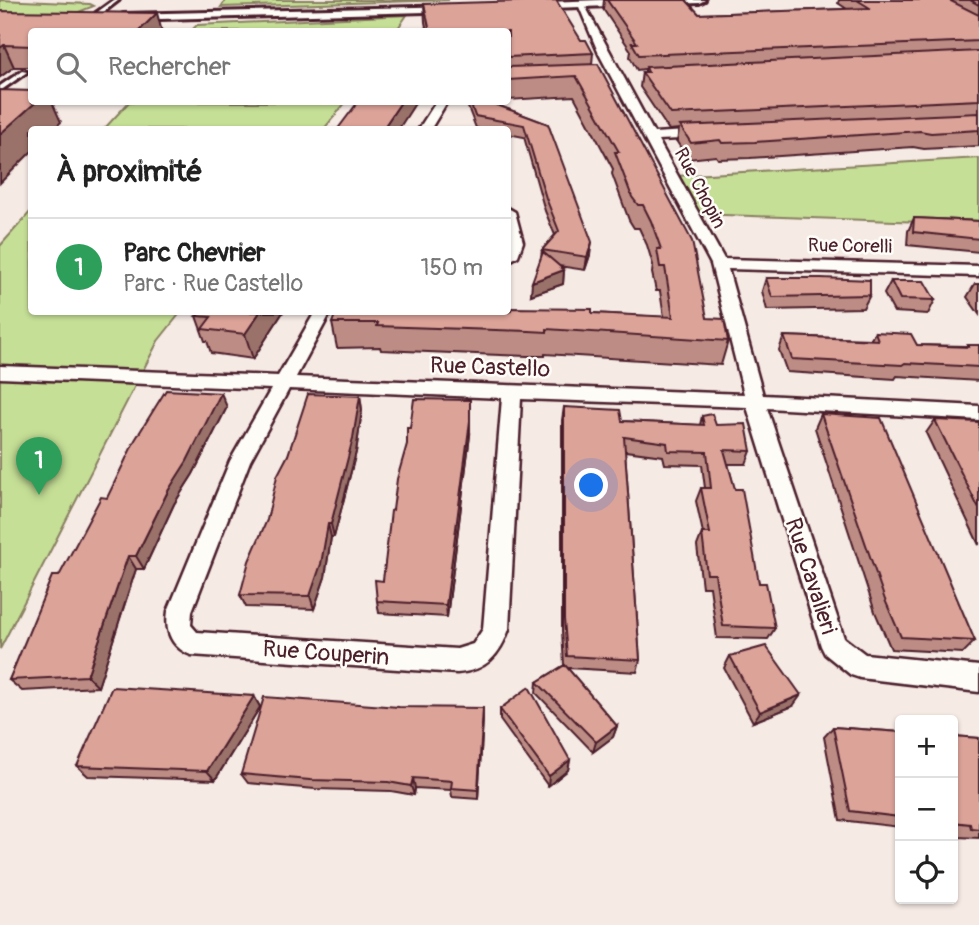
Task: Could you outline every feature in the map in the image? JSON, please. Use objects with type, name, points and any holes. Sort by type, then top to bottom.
[{"type":"street","points":[[512,7],[699,0]]},
{"type":"street","name":"Rue Chopin","points":[[580,4],[604,54],[719,264],[755,401]]},
{"type":"street","points":[[83,20],[343,16],[390,11],[475,8]]},
{"type":"street","points":[[427,126],[439,105]]},
{"type":"street","points":[[651,137],[719,134]]},
{"type":"street","points":[[511,225],[516,246],[511,255]]},
{"type":"street","name":"Rue Corelli","points":[[719,264],[979,271]]},
{"type":"street","name":"Rue Couperin","points":[[321,315],[240,461],[180,611],[178,628],[191,643],[457,661],[481,655],[493,641],[496,629],[512,392]]},
{"type":"street","name":"Rue Castello","points":[[0,372],[755,401],[979,413]]},
{"type":"street","name":"Rue Cavalieri","points":[[755,401],[834,646],[860,666],[979,679]]},
{"type":"lane","points":[[83,20],[117,0]]},
{"type":"lane","points":[[0,89],[24,72]]},
{"type":"green space","points":[[0,0],[94,6],[76,13],[0,12]]},
{"type":"green space","points":[[226,0],[449,0],[221,7]]},
{"type":"green space","points":[[407,15],[398,28],[194,28],[197,25]]},
{"type":"green space","points":[[126,105],[344,105],[326,126],[107,126]]},
{"type":"green space","points":[[979,158],[979,224],[697,214],[676,176]]},
{"type":"green space","points":[[28,214],[28,315],[179,315],[158,341],[0,649],[0,246]]},
{"type":"building","points":[[556,0],[581,40],[586,40],[593,53],[511,57],[511,28],[429,28],[424,4]]},
{"type":"building","points":[[607,0],[686,0],[699,14],[870,8],[857,0],[949,0],[979,15],[979,41],[639,55],[632,43],[637,43]]},
{"type":"building","points":[[0,11],[157,13],[142,28],[28,28],[28,46],[4,45],[0,48]]},
{"type":"building","points":[[979,51],[979,100],[671,114],[642,72],[648,72],[646,67]]},
{"type":"building","points":[[598,64],[692,241],[707,318],[724,319],[728,341],[547,329],[547,332],[332,323],[335,315],[511,315],[511,308],[592,309],[592,313],[673,317],[665,267],[660,267],[657,249],[661,249],[651,221],[643,205],[638,205],[632,197],[615,152],[619,152],[576,76],[511,80],[511,67]]},
{"type":"building","points":[[0,90],[28,91],[28,105],[33,105],[0,134]]},
{"type":"building","points":[[356,105],[399,105],[385,126],[340,126]]},
{"type":"building","points":[[471,105],[497,105],[548,124],[592,242],[587,257],[542,250],[559,231],[524,125],[475,116]]},
{"type":"building","points":[[979,113],[979,130],[931,133],[920,131],[755,142],[722,143],[720,140],[691,143],[680,126]]},
{"type":"building","points":[[914,218],[979,221],[979,239],[913,232]]},
{"type":"building","points":[[543,252],[564,270],[532,282]]},
{"type":"building","points":[[766,278],[870,280],[870,295],[772,297]]},
{"type":"building","points":[[891,281],[924,281],[935,300],[900,299]]},
{"type":"building","points":[[258,315],[245,334],[202,329],[211,317],[196,316]]},
{"type":"building","points":[[875,332],[911,334],[917,345],[979,345],[979,367],[792,359],[784,336],[878,340]]},
{"type":"building","points":[[166,390],[221,393],[136,556],[128,556],[87,676],[9,680],[52,576],[59,576],[101,497],[107,498],[135,440]]},
{"type":"building","points":[[308,394],[360,396],[353,438],[331,524],[328,524],[321,564],[310,596],[240,595],[249,561],[267,520],[277,476],[288,455]]},
{"type":"building","points":[[414,399],[470,400],[470,421],[446,605],[377,601],[375,580],[383,581],[391,511],[407,444],[407,428],[410,428]]},
{"type":"building","points":[[564,407],[620,410],[622,421],[704,425],[702,416],[712,414],[716,425],[746,424],[751,451],[724,450],[735,489],[742,489],[759,583],[766,583],[775,628],[723,626],[715,574],[707,574],[702,533],[710,533],[701,488],[711,488],[707,452],[668,451],[667,443],[624,437],[640,660],[567,656],[564,619]]},
{"type":"building","points":[[821,414],[881,418],[975,641],[901,637],[885,600]]},
{"type":"building","points":[[935,420],[979,422],[979,509]]},
{"type":"building","points":[[766,646],[801,695],[760,712],[730,656]]},
{"type":"building","points":[[565,665],[617,726],[596,742],[537,682]]},
{"type":"building","points":[[112,687],[254,696],[207,771],[77,766]]},
{"type":"building","points":[[529,687],[570,760],[549,776],[500,709]]},
{"type":"building","points":[[264,697],[399,707],[483,708],[478,790],[451,788],[452,781],[413,778],[411,786],[388,782],[310,780],[241,774]]},
{"type":"building","points":[[833,727],[895,732],[895,816],[850,811]]},
{"type":"building","points":[[958,736],[979,738],[979,829],[971,828],[970,824],[958,823]]},
{"type":"place","name":"Parc Chevrier","points":[[39,495]]}]
